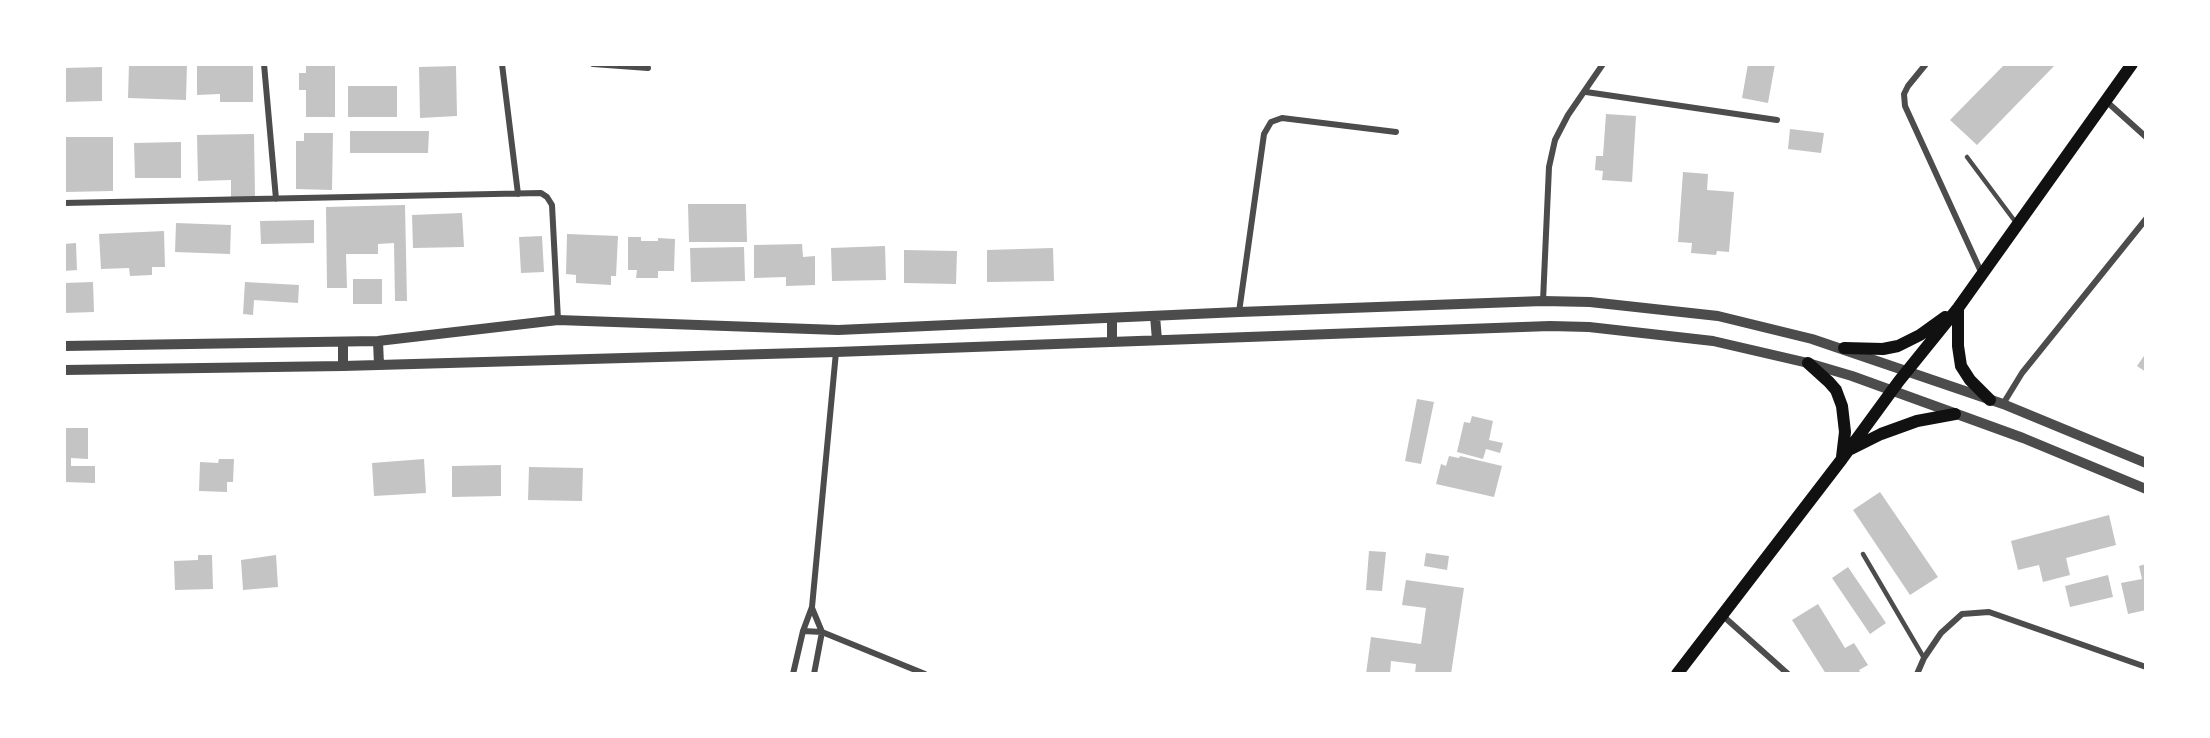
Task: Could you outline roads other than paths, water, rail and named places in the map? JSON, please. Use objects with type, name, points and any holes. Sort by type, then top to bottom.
[{"type":"main road","points":[[1677,674],[1845,455],[1907,370],[1983,275],[2132,64]]},
{"type":"main road","points":[[1844,348],[1883,349],[1898,346],[1920,335],[1958,308]]},
{"type":"main road","points":[[1958,308],[1958,346],[1961,366],[1970,380],[1990,400]]},
{"type":"main road","points":[[1808,363],[1836,390],[1842,406],[1845,455]]},
{"type":"main road","points":[[1845,455],[1881,434],[1917,421],[1955,414]]},
{"type":"street","points":[[264,64],[276,199]]},
{"type":"street","points":[[502,64],[518,194]]},
{"type":"street","points":[[593,64],[648,68]]},
{"type":"street","points":[[1543,301],[1549,167],[1555,140],[1568,115],[1586,92],[1603,64]]},
{"type":"street","points":[[1926,64],[1904,94],[1905,106],[1983,275]]},
{"type":"street","points":[[1586,92],[1777,120]]},
{"type":"street","points":[[2106,100],[2145,137]]},
{"type":"street","points":[[1239,312],[1264,134],[1271,122],[1282,118],[1396,132]]},
{"type":"street","points":[[64,203],[541,193],[552,205],[558,321]]},
{"type":"street","points":[[2003,404],[2022,373],[2145,219]]},
{"type":"street","points":[[64,346],[378,341],[558,321],[838,330],[1239,312],[1543,301],[1590,302],[1718,316],[1844,348],[2003,404],[2145,463]]},
{"type":"street","points":[[1155,316],[1157,340]]},
{"type":"street","points":[[1112,318],[1112,342]]},
{"type":"street","points":[[64,370],[343,366],[836,352],[1560,326],[1616,329],[1713,341],[1808,363],[1852,376],[2023,438],[2145,489]]},
{"type":"street","points":[[378,341],[379,365]]},
{"type":"street","points":[[343,342],[343,366]]},
{"type":"street","points":[[793,674],[803,631],[812,607],[836,352]]},
{"type":"street","points":[[812,607],[822,632],[814,674]]},
{"type":"street","points":[[1917,674],[1924,658],[1941,633],[1962,614],[1989,612],[2145,667]]},
{"type":"street","points":[[1722,615],[1788,674]]},
{"type":"street","points":[[803,631],[822,632],[925,674]]},
{"type":"lane","points":[[1967,157],[2017,224]]},
{"type":"lane","points":[[1863,554],[1924,658]]}]
